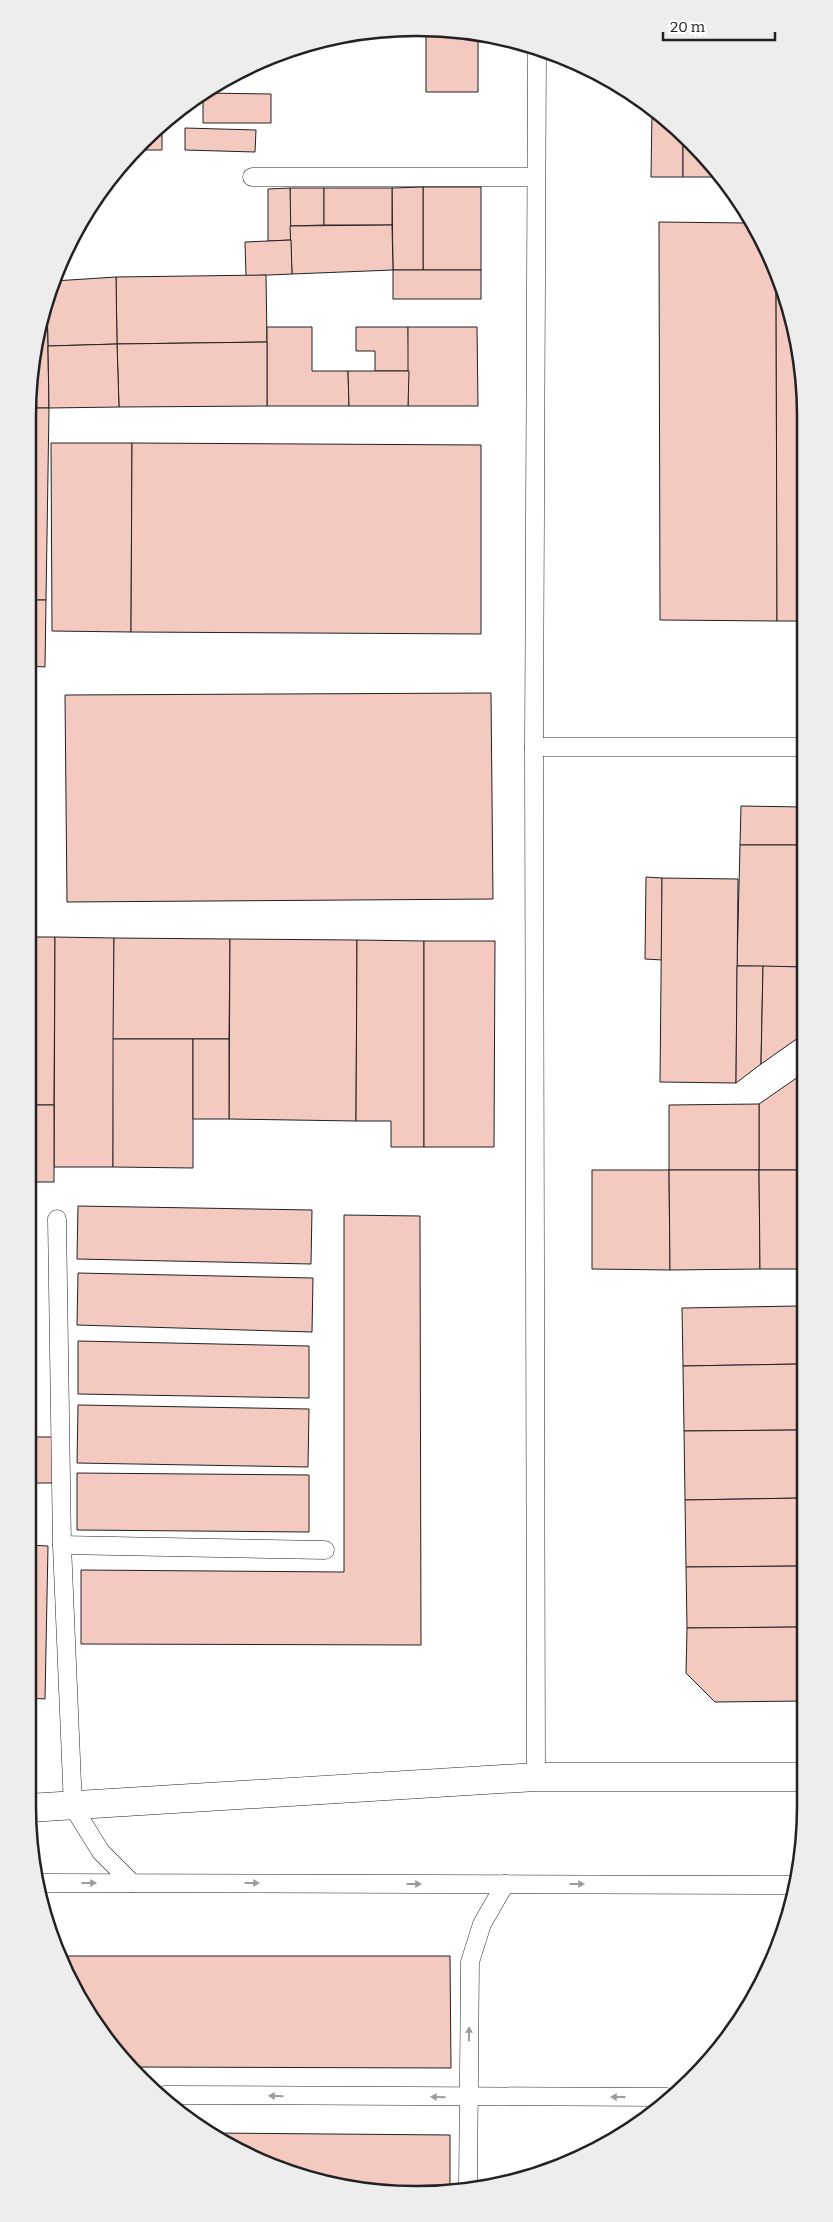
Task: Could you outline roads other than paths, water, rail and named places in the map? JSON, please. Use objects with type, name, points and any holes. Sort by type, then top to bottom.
[{"type":"street","points":[[36,1808],[536,1777],[797,1777]]},
{"type":"lane","points":[[536,1777],[534,747],[537,55]]},
{"type":"lane","points":[[252,177],[536,177]]},
{"type":"lane","points":[[534,747],[797,747]]},
{"type":"lane","points":[[57,1219],[62,1545],[73,1806],[90,1836],[102,1852],[132,1883]]},
{"type":"lane","points":[[62,1545],[325,1550]]},
{"type":"lane","points":[[45,1883],[788,1885]]},
{"type":"lane","points":[[468,2182],[470,1962],[482,1924],[505,1884]]},
{"type":"lane","points":[[171,2095],[660,2097]]}]
